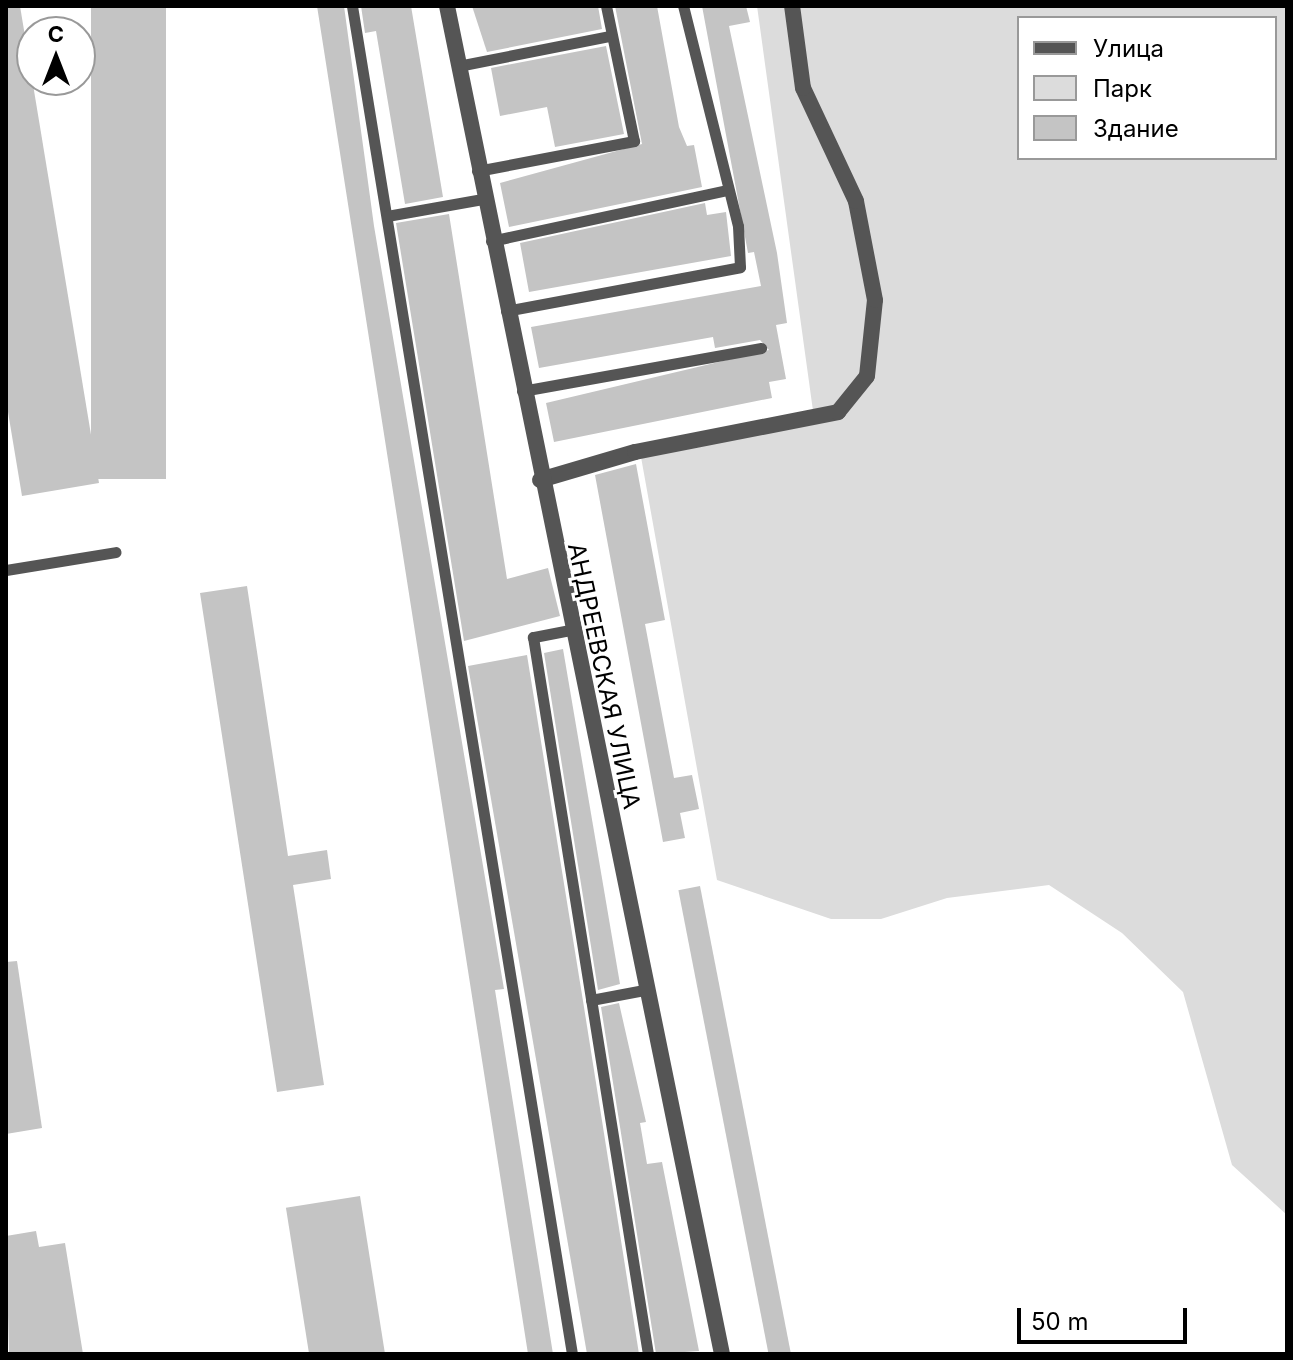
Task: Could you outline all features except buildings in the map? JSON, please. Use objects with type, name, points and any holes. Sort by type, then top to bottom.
[{"type":"street","name":"АНДРЕЕВСКАЯ УЛИЦА","points":[[447,6],[490,241],[722,1354]]},
{"type":"street","points":[[540,480],[635,452],[838,412],[867,376],[875,300],[856,201],[803,88],[792,6]]},
{"type":"lane","points":[[352,6],[572,1354]]},
{"type":"lane","points":[[477,171],[634,141],[606,6]]},
{"type":"lane","points":[[506,311],[740,267],[727,190],[683,6]]},
{"type":"lane","points":[[458,66],[610,36]]},
{"type":"lane","points":[[490,241],[727,190]]},
{"type":"lane","points":[[387,216],[482,199]]},
{"type":"lane","points":[[521,391],[761,348]]},
{"type":"lane","points":[[6,570],[116,552]]},
{"type":"lane","points":[[570,630],[533,637],[648,1354]]},
{"type":"lane","points":[[591,1000],[644,990]]},
{"type":"green space","points":[[757,6],[1287,6],[1287,1215],[1232,1165],[1183,992],[1122,933],[1049,885],[947,898],[881,919],[831,919],[717,880],[641,457],[814,418]]}]
